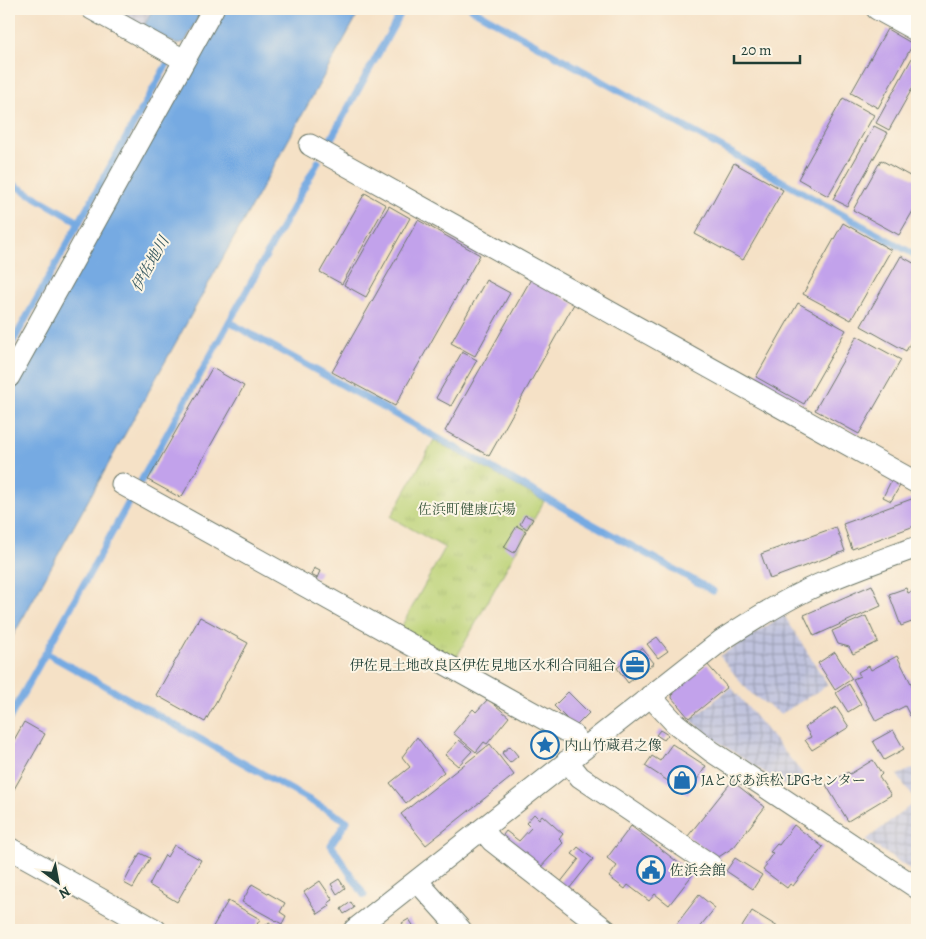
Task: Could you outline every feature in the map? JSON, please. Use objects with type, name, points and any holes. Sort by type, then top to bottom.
[{"type":"street","points":[[92,9],[184,60]]},
{"type":"street","points":[[9,377],[213,9]]},
{"type":"street","points":[[877,9],[917,31]]},
{"type":"street","points":[[310,145],[917,483]]},
{"type":"street","points":[[122,484],[573,735],[580,777],[711,865]]},
{"type":"street","points":[[354,930],[722,640],[779,605],[838,576],[917,546]]},
{"type":"street","points":[[650,696],[675,723],[711,751],[917,888]]},
{"type":"street","points":[[482,829],[492,841],[606,930]]},
{"type":"street","points":[[9,848],[156,930]]},
{"type":"street","points":[[417,881],[461,930]]},
{"type":"shaded area","points":[[113,9],[203,9],[176,44]]},
{"type":"shaded area","points":[[784,615],[828,685],[781,714],[754,696],[720,656]]},
{"type":"shaded area","points":[[731,687],[803,774],[787,787],[718,742],[691,720]]},
{"type":"shaded area","points":[[917,767],[917,874],[866,840],[916,801],[897,775]]},
{"type":"green space","name":"佐浜町健康広場","points":[[434,440],[544,501],[455,660],[400,629],[445,548],[391,517]]},
{"type":"water","points":[[153,9],[203,9],[185,42],[176,44],[144,26]]},
{"type":"water","name":"伊佐地川","points":[[222,9],[361,9],[9,643],[9,394]]},
{"type":"building","points":[[887,29],[913,44],[878,108],[851,93]]},
{"type":"building","points":[[917,49],[917,80],[889,130],[876,123]]},
{"type":"building","points":[[843,98],[874,115],[828,196],[798,179]]},
{"type":"building","points":[[874,126],[888,133],[847,206],[833,199]]},
{"type":"building","points":[[881,160],[917,180],[917,204],[899,235],[853,210]]},
{"type":"building","points":[[734,163],[783,190],[743,260],[695,234]]},
{"type":"building","points":[[365,193],[386,205],[342,284],[320,272]]},
{"type":"building","points":[[389,206],[410,218],[366,297],[344,285]]},
{"type":"building","points":[[418,220],[480,255],[395,406],[332,372]]},
{"type":"building","points":[[843,223],[891,250],[851,320],[803,294]]},
{"type":"building","points":[[901,256],[917,265],[917,331],[906,351],[861,326]]},
{"type":"building","points":[[531,279],[574,304],[489,456],[445,431]]},
{"type":"building","points":[[486,280],[510,293],[475,356],[451,343]]},
{"type":"building","points":[[798,303],[846,330],[804,404],[756,377]]},
{"type":"building","points":[[857,336],[901,360],[859,434],[815,410]]},
{"type":"building","points":[[462,352],[477,360],[451,406],[436,398]]},
{"type":"building","points":[[212,368],[244,386],[181,498],[148,480]]},
{"type":"building","points":[[892,479],[901,484],[891,501],[883,497]]},
{"type":"building","points":[[917,497],[917,525],[852,549],[843,524]]},
{"type":"building","points":[[525,515],[533,519],[527,529],[520,524]]},
{"type":"building","points":[[517,526],[526,531],[514,553],[504,547]]},
{"type":"building","points":[[836,527],[845,551],[770,579],[761,554]]},
{"type":"building","points":[[314,568],[320,571],[317,578],[311,575]]},
{"type":"building","points":[[872,585],[881,606],[814,636],[804,615]]},
{"type":"building","points":[[906,588],[908,593],[917,589],[917,620],[901,626],[889,594]]},
{"type":"building","points":[[866,616],[878,642],[853,654],[849,647],[838,644],[832,631]]},
{"type":"building","points":[[200,617],[248,643],[205,722],[156,695]]},
{"type":"building","points":[[657,637],[668,651],[658,658],[647,644]]},
{"type":"building","points":[[642,648],[654,663],[628,683],[617,668]]},
{"type":"building","points":[[835,652],[852,679],[835,690],[818,663]]},
{"type":"building","points":[[897,656],[917,695],[917,712],[910,716],[905,706],[876,721],[853,679],[860,676],[858,672],[869,666],[871,670]]},
{"type":"building","points":[[707,664],[727,687],[689,718],[672,698],[673,692]]},
{"type":"building","points":[[849,684],[861,704],[848,712],[836,693]]},
{"type":"building","points":[[568,692],[589,713],[575,727],[554,706]]},
{"type":"building","points":[[488,699],[509,717],[487,744],[484,742],[476,752],[453,733],[473,709],[476,712]]},
{"type":"building","points":[[836,707],[849,727],[812,750],[805,740],[811,737],[805,727]]},
{"type":"building","points":[[24,722],[45,734],[13,791],[9,789],[9,749]]},
{"type":"building","points":[[660,730],[668,735],[664,740],[656,735]]},
{"type":"building","points":[[893,730],[904,749],[884,760],[873,741]]},
{"type":"building","points":[[417,737],[444,772],[406,803],[390,783],[410,767],[402,757]]},
{"type":"building","points":[[459,740],[472,751],[458,766],[445,755]]},
{"type":"building","points":[[490,744],[514,775],[426,845],[401,814]]},
{"type":"building","name":"JAとぴあ浜松 LPGセンター","points":[[672,744],[706,766],[688,794],[645,766],[652,756],[660,761]]},
{"type":"building","points":[[510,746],[518,756],[510,763],[502,753]]},
{"type":"building","points":[[873,760],[882,774],[879,777],[891,795],[848,821],[826,785],[848,772],[850,774]]},
{"type":"building","points":[[732,781],[765,807],[734,847],[717,858],[688,836]]},
{"type":"building","points":[[534,814],[539,819],[542,815],[563,834],[559,839],[563,843],[539,869],[500,839],[506,831],[519,841],[531,828],[526,823]]},
{"type":"building","points":[[794,825],[823,847],[793,886],[790,884],[787,888],[763,870],[773,853],[770,852],[777,844],[779,845]]},
{"type":"building","name":"佐浜会館","points":[[631,826],[693,874],[669,905],[655,894],[649,901],[628,885],[625,889],[609,877],[617,866],[607,858]]},
{"type":"building","points":[[174,845],[201,860],[177,902],[149,885],[165,855],[167,857]]},
{"type":"building","points":[[578,847],[593,859],[569,889],[560,883],[579,859],[572,854]]},
{"type":"building","points":[[140,853],[150,858],[133,888],[124,883]]},
{"type":"building","points":[[735,858],[762,875],[753,889],[726,871]]},
{"type":"building","points":[[339,879],[345,888],[337,894],[331,884]]},
{"type":"building","points":[[320,881],[333,900],[328,903],[330,906],[318,914],[304,892]]},
{"type":"building","points":[[252,884],[285,903],[280,912],[286,916],[282,924],[242,902]]},
{"type":"building","points":[[699,895],[715,908],[697,930],[681,930],[675,926]]},
{"type":"building","points":[[228,901],[260,919],[254,930],[211,930]]},
{"type":"building","points":[[351,902],[354,908],[344,914],[341,909]]},
{"type":"building","points":[[752,911],[778,927],[776,930],[740,930]]},
{"type":"building","points":[[409,919],[416,930],[406,930],[402,923]]},
{"type":"building","points":[[269,922],[281,930],[262,930]]},
{"type":"waterway","points":[[328,144],[403,9]]},
{"type":"waterway","points":[[472,9],[917,256]]},
{"type":"waterway","points":[[9,349],[167,64]]},
{"type":"waterway","points":[[141,481],[318,162]]},
{"type":"waterway","points":[[9,182],[79,222]]},
{"type":"waterway","points":[[229,322],[713,591]]},
{"type":"waterway","points":[[9,719],[129,502]]},
{"type":"waterway","points":[[46,653],[347,821],[331,845],[364,895]]},
{"type":"place","name":"伊佐見土地改良区伊佐見地区水利合同組合","points":[[635,665]]},
{"type":"place","name":"内山竹蔵君之像","points":[[545,745]]},
{"type":"place","name":"JAとぴあ浜松 LPGセンター","points":[[682,780]]},
{"type":"place","name":"佐浜会館","points":[[651,870]]}]
